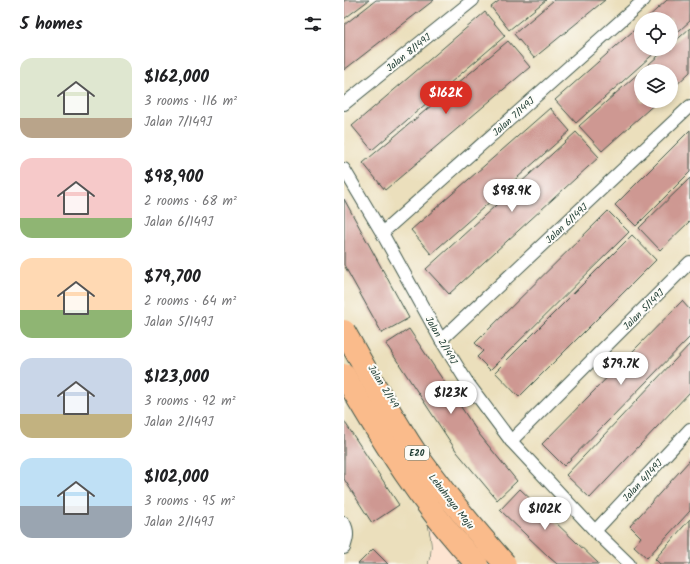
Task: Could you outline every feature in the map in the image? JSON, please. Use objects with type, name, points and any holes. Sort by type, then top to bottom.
[{"type":"highway","name":"Lebuhraya Maju","points":[[344,331],[385,403],[422,460],[462,515],[504,564]]},
{"type":"highway","name":"Lebuhraya Maju","points":[[344,375],[387,446],[468,561]]},
{"type":"main road","name":"Jalan 2/149","points":[[344,318],[360,347],[432,464],[458,499],[516,564]]},
{"type":"main road","points":[[344,386],[376,441],[437,525],[468,561]]},
{"type":"main road","points":[[437,525],[441,551],[437,564]]},
{"type":"main road","points":[[445,564],[468,561],[489,534]]},
{"type":"street","name":"Jalan 8/149J","points":[[344,104],[473,0]]},
{"type":"street","name":"Jalan 7/149J","points":[[382,233],[644,0]]},
{"type":"street","name":"Jalan 6/149J","points":[[441,340],[690,106]]},
{"type":"street","name":"Jalan 2/149J","points":[[344,169],[382,233],[441,340],[467,382],[511,441],[595,531],[629,564]]},
{"type":"street","name":"Jalan 5/149J","points":[[511,441],[690,262]]},
{"type":"street","name":"Jalan 4/149J","points":[[595,531],[690,429]]},
{"type":"street","points":[[344,523],[347,528],[347,538],[344,548]]},
{"type":"building","points":[[344,0],[369,0],[344,19]]},
{"type":"building","points":[[376,0],[434,0],[344,70],[344,25]]},
{"type":"building","points":[[500,0],[546,0],[509,30],[491,7]]},
{"type":"building","points":[[554,0],[605,0],[534,58],[514,34]]},
{"type":"building","points":[[667,0],[690,0],[690,21],[678,32],[678,12],[654,12]]},
{"type":"building","points":[[485,12],[505,36],[372,150],[352,126]]},
{"type":"building","points":[[690,28],[690,72],[678,83],[678,64],[649,64],[658,56],[678,56],[678,39]]},
{"type":"building","points":[[634,30],[634,56],[651,56],[642,64],[634,64],[634,71],[576,123],[555,100]]},
{"type":"building","points":[[508,41],[530,67],[385,190],[363,163]]},
{"type":"building","points":[[634,77],[634,108],[650,108],[602,151],[579,126]]},
{"type":"building","points":[[550,108],[570,131],[431,254],[411,230]]},
{"type":"building","points":[[690,130],[690,172],[636,226],[615,205]]},
{"type":"building","points":[[576,132],[599,157],[449,294],[426,269]]},
{"type":"building","points":[[690,178],[690,221],[660,250],[639,228]]},
{"type":"building","points":[[344,199],[409,318],[382,333],[344,265]]},
{"type":"building","points":[[608,211],[629,232],[490,370],[477,357],[483,351],[475,343]]},
{"type":"building","points":[[632,235],[656,260],[519,397],[495,372]]},
{"type":"building","points":[[682,301],[690,310],[690,337],[564,466],[542,444]]},
{"type":"building","points":[[409,329],[479,434],[517,481],[497,500],[457,452],[386,344]]},
{"type":"building","points":[[690,344],[690,392],[590,498],[566,475]]},
{"type":"building","points":[[344,421],[399,505],[372,523],[344,479]]},
{"type":"building","points":[[690,460],[690,511],[647,558],[634,546],[641,537],[630,526]]},
{"type":"building","points":[[520,489],[599,564],[557,564],[550,558],[500,510]]},
{"type":"building","points":[[690,519],[690,564],[660,564],[655,559]]},
{"type":"building","points":[[373,549],[388,564],[358,564]]}]
